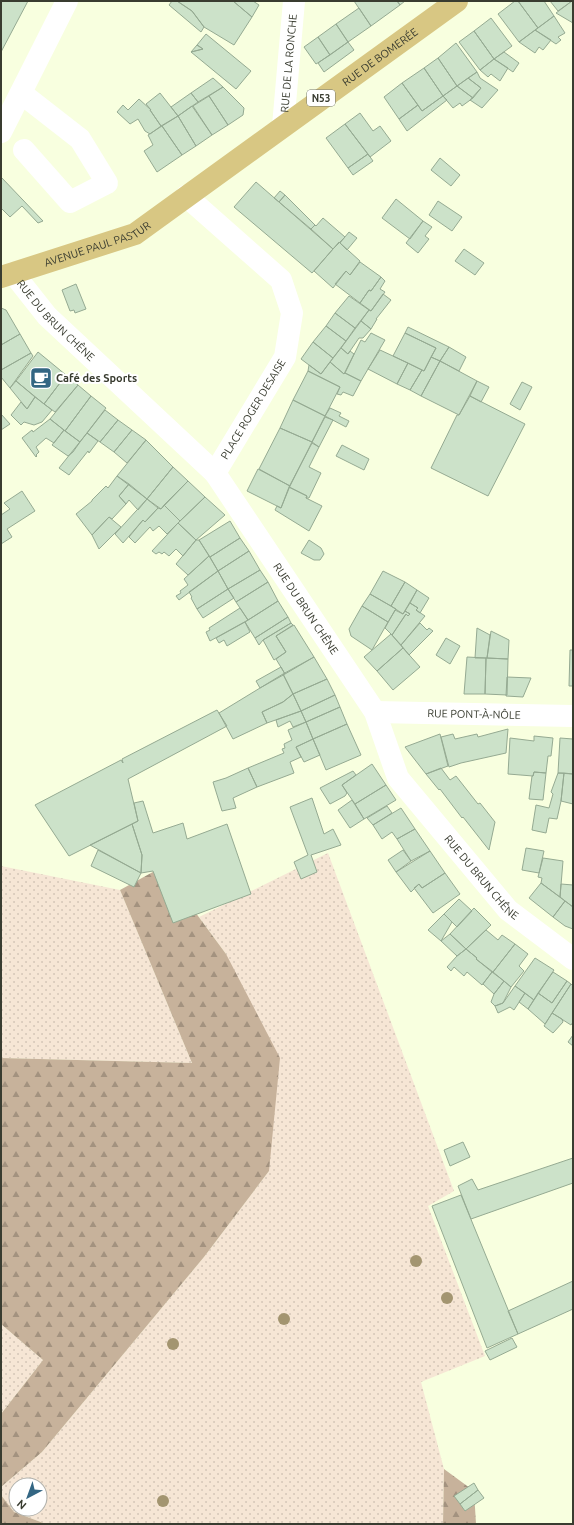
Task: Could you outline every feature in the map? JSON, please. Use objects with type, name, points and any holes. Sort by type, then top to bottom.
[{"type":"main road","name":"RUE DE BOMERÉE","points":[[186,196],[457,1]]},
{"type":"main road","name":"AVENUE PAUL PASTUR","points":[[7,275],[135,234],[186,196]]},
{"type":"street","points":[[1,132],[67,1]]},
{"type":"street","name":"RUE DE LA RONCHE","points":[[283,126],[294,1]]},
{"type":"street","points":[[21,93],[80,139],[107,183],[70,202],[24,150]]},
{"type":"street","name":"PLACE ROGER DESAISE","points":[[186,196],[281,280],[292,313],[285,357],[215,473]]},
{"type":"street","name":"RUE DU BRUN CHÊNE","points":[[7,275],[47,316],[215,473],[375,712],[398,778],[508,910],[573,959]]},
{"type":"street","name":"RUE PONT-À-NÔLE","points":[[375,712],[573,716]]},
{"type":"shaded area","points":[[328,853],[454,1191],[428,1206],[485,1356],[421,1382],[444,1469],[443,1524],[46,1524],[27,1517],[48,1517],[48,1477],[13,1477],[42,1452],[204,1257],[269,1171],[226,954],[199,917]]},
{"type":"shaded area","points":[[1,866],[120,890],[192,1063],[1,1058]]},
{"type":"shaded area","points":[[1,1324],[43,1360],[1,1414]]},
{"type":"shaded area","points":[[8,1481],[8,1504],[1,1495],[1,1487]]},
{"type":"green space","points":[[162,867],[226,954],[280,1058],[269,1171],[204,1257],[42,1452],[13,1477],[8,1477],[8,1481],[1,1487],[1,1414],[43,1360],[1,1324],[1,1058],[192,1063],[120,890]]},
{"type":"green space","points":[[444,1469],[474,1491],[476,1524],[443,1524]]},
{"type":"green space","points":[[1,1495],[8,1504],[8,1517],[27,1517],[46,1524],[1,1524]]},
{"type":"building","points":[[1,1],[28,1],[1,52]]},
{"type":"building","points":[[172,1],[177,1],[192,11],[204,27],[201,32],[169,5]]},
{"type":"building","points":[[177,1],[233,1],[252,17],[234,45],[204,27],[192,11]]},
{"type":"building","points":[[233,1],[253,1],[259,5],[252,17]]},
{"type":"building","points":[[354,1],[397,1],[400,5],[371,26]]},
{"type":"building","points":[[397,1],[405,1],[400,5]]},
{"type":"building","points":[[515,1],[518,1],[538,28],[519,42],[498,14]]},
{"type":"building","points":[[518,1],[544,1],[554,16],[538,28]]},
{"type":"building","points":[[550,1],[572,1],[558,11]]},
{"type":"building","points":[[573,1],[573,23],[556,13]]},
{"type":"building","points":[[359,8],[371,26],[348,42],[336,24]]},
{"type":"building","points":[[554,16],[565,33],[558,37],[561,40],[556,44],[535,30]]},
{"type":"building","points":[[491,18],[512,46],[494,59],[474,31]]},
{"type":"building","points":[[336,24],[348,42],[330,55],[318,37]]},
{"type":"building","points":[[535,30],[551,40],[543,50],[539,47],[535,53],[519,42]]},
{"type":"building","points":[[474,31],[494,59],[480,70],[459,42]]},
{"type":"building","points":[[206,34],[251,71],[236,89],[191,52],[203,49],[197,45]]},
{"type":"building","points":[[318,37],[330,55],[316,64],[304,47]]},
{"type":"building","points":[[348,42],[354,50],[324,72],[318,63]]},
{"type":"building","points":[[456,43],[477,72],[457,86],[438,58]]},
{"type":"building","points":[[197,45],[203,49],[191,52]]},
{"type":"building","points":[[504,52],[519,63],[513,72],[494,59]]},
{"type":"building","points":[[438,58],[457,86],[443,96],[424,68]]},
{"type":"building","points":[[494,59],[508,68],[500,81],[491,74],[488,77],[480,70]]},
{"type":"building","points":[[424,68],[443,96],[422,111],[402,83]]},
{"type":"building","points":[[477,72],[480,78],[498,90],[482,108],[470,100],[481,88],[468,78]]},
{"type":"building","points":[[213,78],[223,87],[198,102],[191,93]]},
{"type":"building","points":[[468,78],[481,88],[473,98],[457,86]]},
{"type":"building","points":[[402,83],[418,105],[399,119],[384,97]]},
{"type":"building","points":[[457,86],[473,98],[462,106],[460,103],[453,108],[443,96]]},
{"type":"building","points":[[223,87],[244,108],[243,115],[228,125],[209,96]]},
{"type":"building","points":[[160,93],[178,116],[161,126],[146,104]]},
{"type":"building","points":[[191,93],[198,102],[178,116],[171,107]]},
{"type":"building","points":[[209,96],[228,125],[212,135],[193,106]]},
{"type":"building","points":[[443,96],[447,100],[407,131],[399,119],[418,105],[422,111]]},
{"type":"building","points":[[139,99],[151,110],[161,126],[150,134],[145,131],[138,119],[130,124],[117,112],[123,105],[128,110]]},
{"type":"building","points":[[192,106],[212,135],[196,146],[178,116]]},
{"type":"building","points":[[360,113],[373,131],[380,126],[391,141],[370,157],[345,124]]},
{"type":"building","points":[[178,116],[196,146],[182,155],[162,126]]},
{"type":"building","points":[[345,124],[368,154],[348,168],[326,138]]},
{"type":"building","points":[[162,126],[182,155],[157,172],[144,151],[153,145],[148,135]]},
{"type":"building","points":[[368,154],[373,161],[353,175],[348,168]]},
{"type":"building","points":[[440,158],[460,175],[451,186],[431,170]]},
{"type":"building","points":[[1,177],[43,221],[38,223],[22,206],[10,217],[1,208]]},
{"type":"building","points":[[256,182],[333,249],[312,273],[234,207]]},
{"type":"building","points":[[280,191],[285,195],[279,202],[274,198]]},
{"type":"building","points":[[285,195],[315,225],[311,229],[279,202]]},
{"type":"building","points":[[396,199],[423,221],[410,239],[382,218]]},
{"type":"building","points":[[438,201],[462,217],[452,231],[429,215]]},
{"type":"building","points":[[323,218],[345,237],[333,249],[311,229]]},
{"type":"building","points":[[423,221],[432,227],[425,236],[429,239],[418,253],[406,243]]},
{"type":"building","points":[[349,232],[357,238],[347,250],[340,243]]},
{"type":"building","points":[[339,242],[360,261],[350,275],[346,271],[333,288],[314,271]]},
{"type":"building","points":[[464,249],[484,263],[475,275],[455,261]]},
{"type":"building","points":[[360,262],[381,277],[360,303],[335,284],[346,271],[350,275]]},
{"type":"building","points":[[381,277],[385,281],[380,289],[385,292],[371,311],[360,303]]},
{"type":"building","points":[[76,284],[86,309],[75,313],[74,310],[70,311],[62,290]]},
{"type":"building","points":[[383,294],[391,300],[376,319],[371,329],[361,321],[369,310],[371,311]]},
{"type":"building","points":[[349,296],[369,310],[355,328],[335,313]]},
{"type":"building","points":[[1,308],[6,310],[20,334],[1,345]]},
{"type":"building","points":[[335,313],[355,328],[346,341],[326,326]]},
{"type":"building","points":[[361,321],[371,329],[363,338],[359,338],[348,354],[341,348]]},
{"type":"building","points":[[326,326],[346,341],[333,358],[313,342]]},
{"type":"building","points":[[408,327],[449,347],[440,361],[431,357],[436,348],[405,333]]},
{"type":"building","points":[[371,333],[385,340],[361,381],[345,373],[361,340],[365,342]]},
{"type":"building","points":[[405,333],[436,348],[424,371],[393,356]]},
{"type":"building","points":[[20,334],[31,353],[1,370],[1,345]]},
{"type":"building","points":[[313,342],[333,358],[321,374],[301,359]]},
{"type":"building","points":[[449,347],[466,357],[459,371],[440,361]]},
{"type":"building","points":[[341,348],[348,354],[350,351],[354,354],[344,374],[330,362]]},
{"type":"building","points":[[380,350],[408,363],[397,384],[368,369]]},
{"type":"building","name":"Café des Sports","points":[[38,352],[66,375],[44,404],[16,381]]},
{"type":"building","points":[[31,353],[33,356],[10,388],[1,377],[1,370]]},
{"type":"building","points":[[431,357],[440,361],[421,396],[410,390],[422,370],[424,371]]},
{"type":"building","points":[[440,361],[477,381],[459,415],[421,396]]},
{"type":"building","points":[[330,362],[344,374],[345,373],[361,381],[353,396],[343,392],[341,395],[337,394],[340,387],[308,371],[309,365],[321,374]]},
{"type":"building","points":[[408,363],[422,370],[410,390],[397,384]]},
{"type":"building","points":[[308,371],[340,387],[325,416],[293,400]]},
{"type":"building","points":[[66,375],[78,385],[55,412],[44,404]]},
{"type":"building","points":[[16,381],[35,397],[27,409],[10,388]]},
{"type":"building","points":[[477,381],[489,387],[481,402],[470,396]]},
{"type":"building","points":[[522,382],[532,387],[520,410],[510,404]]},
{"type":"building","points":[[78,385],[91,396],[65,431],[50,419]]},
{"type":"building","points":[[91,396],[106,408],[80,442],[65,431]]},
{"type":"building","points":[[470,396],[525,424],[488,496],[431,468],[457,415],[459,415]]},
{"type":"building","points":[[35,397],[52,410],[42,422],[34,425],[24,422],[21,425],[11,415],[21,402],[27,409]]},
{"type":"building","points":[[293,400],[325,416],[312,442],[280,428]]},
{"type":"building","points":[[330,408],[341,413],[339,416],[349,421],[346,427],[325,416]]},
{"type":"building","points":[[105,410],[118,420],[100,442],[87,433]]},
{"type":"building","points":[[1,414],[10,424],[1,430]]},
{"type":"building","points":[[325,417],[333,420],[319,447],[312,442]]},
{"type":"building","points":[[50,419],[64,430],[54,443],[46,438],[36,447],[39,452],[36,457],[22,438],[32,430],[33,432]]},
{"type":"building","points":[[118,420],[132,430],[114,452],[100,442]]},
{"type":"building","points":[[280,428],[312,442],[290,486],[259,469]]},
{"type":"building","points":[[64,430],[80,442],[68,456],[52,445]]},
{"type":"building","points":[[132,430],[146,440],[127,463],[114,452]]},
{"type":"building","points":[[87,433],[98,441],[69,475],[59,468]]},
{"type":"building","points":[[146,440],[173,467],[147,499],[117,476]]},
{"type":"building","points":[[312,443],[319,447],[309,467],[321,473],[309,498],[306,498],[307,496],[289,487]]},
{"type":"building","points":[[342,445],[369,459],[364,470],[336,456]]},
{"type":"building","points":[[173,467],[188,481],[161,509],[147,499]]},
{"type":"building","points":[[258,469],[290,486],[281,508],[247,491]]},
{"type":"building","points":[[117,476],[129,484],[119,496],[126,504],[112,519],[109,517],[92,535],[76,514],[92,501],[106,486],[108,488]]},
{"type":"building","points":[[188,481],[205,497],[180,521],[164,505]]},
{"type":"building","points":[[129,484],[147,499],[138,510],[129,500],[126,504],[119,496]]},
{"type":"building","points":[[289,487],[322,506],[309,531],[275,510],[277,506],[281,508]]},
{"type":"building","points":[[22,491],[35,511],[7,529],[12,537],[1,544],[1,515],[10,509],[4,503]]},
{"type":"building","points":[[205,497],[225,515],[196,540],[178,523]]},
{"type":"building","points":[[147,499],[158,508],[145,522],[143,520],[123,543],[115,534]]},
{"type":"building","points":[[164,505],[180,521],[167,534],[159,526],[153,531],[150,527],[135,543],[129,537],[143,520],[145,522],[158,508],[161,509]]},
{"type":"building","points":[[109,517],[121,527],[99,549],[92,535]]},
{"type":"building","points":[[230,521],[240,538],[210,557],[199,540]]},
{"type":"building","points":[[178,523],[196,540],[183,556],[176,549],[169,556],[164,552],[162,554],[159,552],[156,554],[152,551]]},
{"type":"building","points":[[240,538],[249,551],[218,571],[210,557]]},
{"type":"building","points":[[196,540],[199,540],[209,556],[188,575],[176,564]]},
{"type":"building","points":[[309,540],[321,548],[324,554],[320,560],[314,560],[301,553]]},
{"type":"building","points":[[249,551],[260,570],[228,589],[218,571]]},
{"type":"building","points":[[209,556],[218,571],[179,600],[176,596],[188,585],[184,579]]},
{"type":"building","points":[[260,570],[268,582],[236,602],[228,589]]},
{"type":"building","points":[[218,571],[228,589],[197,609],[189,592]]},
{"type":"building","points":[[383,571],[405,582],[391,606],[370,594]]},
{"type":"building","points":[[268,582],[278,601],[248,620],[236,602]]},
{"type":"building","points":[[405,582],[417,590],[403,614],[391,606]]},
{"type":"building","points":[[228,589],[234,598],[203,618],[197,609]]},
{"type":"building","points":[[417,590],[429,598],[420,613],[416,610],[418,608],[410,603]]},
{"type":"building","points":[[370,594],[396,609],[388,622],[362,606]]},
{"type":"building","points":[[278,601],[288,617],[255,638],[245,622]]},
{"type":"building","points":[[410,603],[418,608],[416,610],[425,616],[401,645],[392,635],[406,614],[408,616],[410,614],[405,611]]},
{"type":"building","points":[[362,606],[388,622],[372,650],[351,636],[349,629]]},
{"type":"building","points":[[240,608],[248,620],[210,641],[206,632],[210,630],[209,628]]},
{"type":"building","points":[[395,610],[403,614],[405,611],[410,614],[408,616],[406,614],[392,635],[385,628]]},
{"type":"building","points":[[288,617],[291,623],[263,640],[259,645],[255,638]]},
{"type":"building","points":[[245,622],[250,632],[227,646],[224,640],[219,643],[216,638]]},
{"type":"building","points":[[291,623],[293,625],[276,636],[286,652],[274,660],[263,640]]},
{"type":"building","points":[[420,623],[427,630],[429,628],[433,631],[409,655],[401,645]]},
{"type":"building","points":[[294,625],[314,657],[285,674],[276,659],[286,652],[276,636]]},
{"type":"building","points":[[477,628],[490,635],[487,658],[475,658]]},
{"type":"building","points":[[491,631],[509,640],[508,659],[487,658]]},
{"type":"building","points":[[391,634],[403,648],[377,671],[364,657]]},
{"type":"building","points":[[446,638],[460,646],[450,664],[436,655]]},
{"type":"building","points":[[403,648],[420,667],[393,690],[377,671]]},
{"type":"building","points":[[570,650],[573,650],[573,686],[569,686]]},
{"type":"building","points":[[314,657],[327,679],[293,694],[283,674]]},
{"type":"building","points":[[467,657],[486,658],[485,694],[464,694]]},
{"type":"building","points":[[486,658],[508,659],[507,695],[485,694]]},
{"type":"building","points":[[281,667],[285,674],[260,688],[256,681]]},
{"type":"building","points":[[283,674],[293,694],[283,702],[262,712],[267,723],[233,739],[219,713]]},
{"type":"building","points":[[507,677],[531,678],[523,697],[506,696]]},
{"type":"building","points":[[327,679],[335,695],[301,711],[293,694]]},
{"type":"building","points":[[293,694],[301,711],[267,723],[262,712],[283,702]]},
{"type":"building","points":[[335,695],[340,707],[306,722],[301,711]]},
{"type":"building","points":[[340,707],[347,724],[313,739],[306,722]]},
{"type":"building","points":[[217,710],[227,726],[128,779],[138,821],[69,856],[35,805],[121,760],[123,763],[122,759]]},
{"type":"building","points":[[301,711],[306,722],[293,727],[290,721],[278,727],[276,720]]},
{"type":"building","points":[[306,722],[313,739],[296,747],[301,757],[290,762],[294,773],[257,787],[248,768],[284,753],[282,749],[285,748],[284,744],[292,740],[288,730]]},
{"type":"building","points":[[347,724],[361,755],[326,770],[313,739]]},
{"type":"building","points":[[508,729],[506,753],[449,767],[441,737],[453,734],[455,739],[477,734],[478,737]]},
{"type":"building","points":[[440,734],[448,766],[426,774],[405,747]]},
{"type":"building","points":[[534,736],[553,738],[551,756],[548,756],[546,773],[534,772],[533,776],[508,774],[510,738],[534,741]]},
{"type":"building","points":[[560,738],[573,739],[573,774],[558,773]]},
{"type":"building","points":[[313,739],[320,755],[304,762],[296,747]]},
{"type":"building","points":[[372,764],[386,785],[355,804],[342,785]]},
{"type":"building","points":[[248,768],[257,787],[233,798],[236,808],[222,811],[213,782]]},
{"type":"building","points":[[441,768],[450,780],[456,776],[478,804],[480,803],[495,822],[489,850],[440,789],[439,790],[426,774]]},
{"type":"building","points":[[353,771],[356,775],[342,785],[347,793],[345,796],[330,804],[320,788]]},
{"type":"building","points":[[534,772],[546,773],[543,800],[529,799],[532,776]]},
{"type":"building","points":[[558,773],[564,773],[561,801],[557,819],[549,818],[546,833],[532,830],[536,805],[549,808],[553,794],[551,792]]},
{"type":"building","points":[[564,773],[573,774],[573,804],[561,801]]},
{"type":"building","points":[[386,785],[396,800],[364,819],[355,804]]},
{"type":"building","points":[[312,798],[324,834],[333,829],[341,845],[311,855],[317,872],[301,879],[294,862],[308,855],[290,807]]},
{"type":"building","points":[[352,800],[364,819],[350,828],[338,810]]},
{"type":"building","points":[[143,801],[153,833],[183,823],[187,839],[227,824],[251,894],[173,923],[153,871],[141,873],[142,855],[132,824],[138,821],[134,803]]},
{"type":"building","points":[[387,806],[392,813],[373,825],[367,818]]},
{"type":"building","points":[[401,808],[415,829],[397,839],[392,832],[382,839],[373,825]]},
{"type":"building","points":[[132,824],[142,855],[141,873],[90,845]]},
{"type":"building","points":[[415,829],[430,851],[411,861],[397,839]]},
{"type":"building","points":[[526,848],[544,851],[539,873],[522,870]]},
{"type":"building","points":[[98,850],[141,873],[134,887],[91,866]]},
{"type":"building","points":[[403,850],[411,861],[396,872],[388,860]]},
{"type":"building","points":[[430,851],[445,873],[422,888],[419,884],[411,892],[396,872]]},
{"type":"building","points":[[543,858],[563,861],[560,897],[541,883],[542,878],[538,877]]},
{"type":"building","points":[[445,873],[460,894],[433,913],[414,888],[419,884],[422,888]]},
{"type":"building","points":[[541,883],[565,901],[553,917],[529,898]]},
{"type":"building","points":[[561,884],[573,885],[573,907],[560,897]]},
{"type":"building","points":[[459,899],[472,911],[457,927],[444,914]]},
{"type":"building","points":[[565,901],[573,907],[573,929],[565,926],[553,917]]},
{"type":"building","points":[[474,908],[491,925],[466,949],[450,934]]},
{"type":"building","points":[[444,914],[452,922],[441,941],[428,930]]},
{"type":"building","points":[[486,930],[498,940],[502,935],[515,944],[493,972],[466,949]]},
{"type":"building","points":[[450,934],[466,949],[457,956],[441,941]]},
{"type":"building","points":[[515,944],[528,954],[519,966],[524,971],[511,987],[493,972]]},
{"type":"building","points":[[466,949],[492,972],[482,985],[467,972],[464,976],[454,967],[451,971],[447,967]]},
{"type":"building","points":[[535,958],[554,970],[534,1000],[515,986]]},
{"type":"building","points":[[492,972],[504,981],[494,994],[483,984]]},
{"type":"building","points":[[553,972],[567,981],[552,1003],[538,993]]},
{"type":"building","points":[[504,981],[511,987],[503,1003],[495,1006],[491,1002],[494,994]]},
{"type":"building","points":[[567,981],[571,984],[545,1024],[528,1009],[538,993],[552,1003]]},
{"type":"building","points":[[571,984],[573,986],[573,1022],[571,1025],[552,1013]]},
{"type":"building","points":[[515,986],[525,993],[514,1010],[510,1007],[498,1013],[495,1006],[503,1003]]},
{"type":"building","points":[[525,993],[534,1000],[528,1009],[519,1002]]},
{"type":"building","points":[[552,1013],[562,1019],[563,1022],[553,1033],[544,1026]]},
{"type":"building","points":[[573,1035],[573,1046],[568,1042]]},
{"type":"building","points":[[463,1142],[470,1157],[450,1166],[444,1150]]},
{"type":"building","points":[[573,1158],[573,1183],[471,1219],[458,1186],[472,1179],[478,1190]]},
{"type":"building","points":[[461,1195],[518,1334],[487,1348],[432,1206]]},
{"type":"building","points":[[573,1281],[573,1309],[518,1334],[508,1311]]},
{"type":"building","points":[[512,1338],[517,1347],[490,1360],[485,1351]]},
{"type":"building","points":[[474,1483],[478,1490],[460,1504],[454,1496]]},
{"type":"building","points":[[478,1490],[484,1498],[465,1511],[460,1504]]},
{"type":"place","name":"Café des Sports","points":[[41,378]]}]
